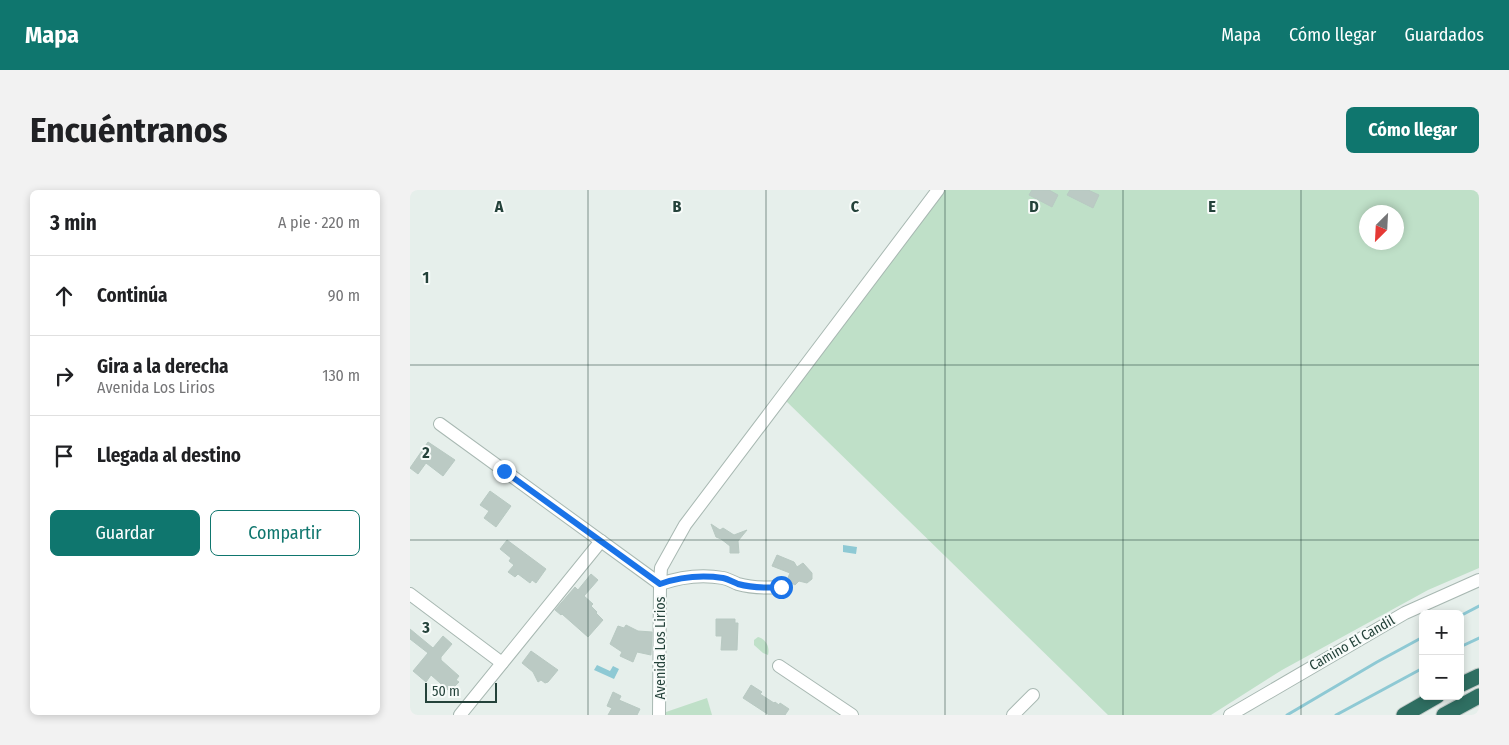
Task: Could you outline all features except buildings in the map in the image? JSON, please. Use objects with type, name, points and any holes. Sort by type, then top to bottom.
[{"type":"highway","points":[[1464,683],[1479,676]]},
{"type":"highway","points":[[1444,715],[1479,696]]},
{"type":"highway","points":[[1404,715],[1430,700]]},
{"type":"street","points":[[781,587],[761,588],[721,578],[708,577],[676,579],[660,584],[661,568],[685,525],[938,190]]},
{"type":"street","name":"Avenida Los Lirios","points":[[440,424],[660,584],[659,715]]},
{"type":"street","points":[[460,715],[601,540]]},
{"type":"street","name":"Camino El Candil","points":[[1230,715],[1405,613],[1479,580]]},
{"type":"street","points":[[410,594],[502,663]]},
{"type":"street","points":[[779,666],[852,715]]},
{"type":"street","points":[[1013,715],[1033,695]]},
{"type":"green space","points":[[943,190],[1479,190],[1479,568],[1428,590],[1282,670],[1211,715],[1108,715],[785,400]]},
{"type":"green space","points":[[758,637],[767,644],[768,655],[754,645],[754,640]]},
{"type":"green space","points":[[707,698],[712,715],[663,715],[663,713]]},
{"type":"water","points":[[843,545],[857,547],[856,554],[843,552]]},
{"type":"water","points":[[597,665],[610,671],[613,666],[619,669],[614,679],[594,670]]},
{"type":"waterway","points":[[1464,614],[1479,606]]},
{"type":"waterway","points":[[1464,645],[1479,638]]},
{"type":"waterway","points":[[1287,715],[1419,639]]},
{"type":"waterway","points":[[1336,715],[1419,670]]},
{"type":"route","points":[[504,471],[660,584],[676,579],[708,577],[721,578],[756,587],[781,587]]}]
